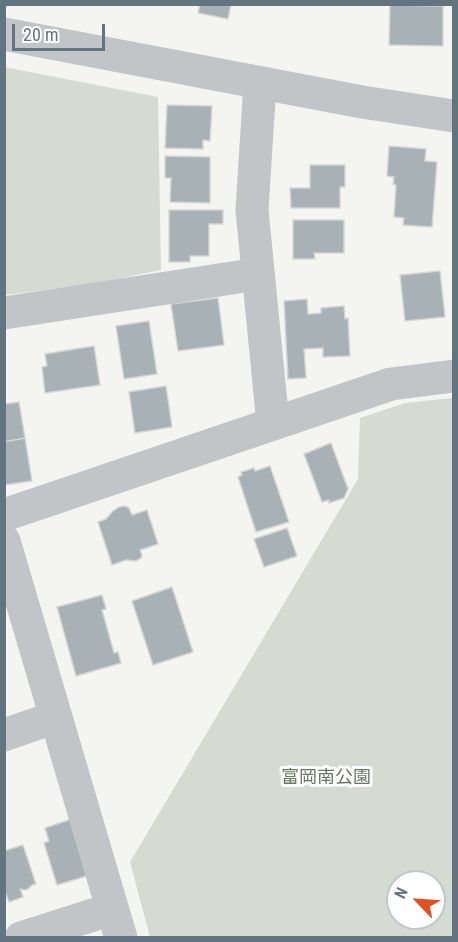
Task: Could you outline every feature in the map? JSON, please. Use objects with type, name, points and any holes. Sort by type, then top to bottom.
[{"type":"street","points":[[4,34],[362,102],[453,116]]},
{"type":"street","points":[[260,83],[252,210],[273,424]]},
{"type":"street","points":[[4,313],[258,274]]},
{"type":"street","points":[[4,515],[391,384],[453,376]]},
{"type":"street","points":[[4,541],[117,923],[21,938]]},
{"type":"street","points":[[4,735],[56,717]]},
{"type":"green space","points":[[4,67],[158,97],[161,270],[91,284],[5,295]]},
{"type":"green space","name":"富岡南公園","points":[[453,398],[453,937],[150,937],[130,862],[358,479],[360,418],[405,403]]},
{"type":"building","points":[[200,4],[231,4],[228,19],[198,13]]},
{"type":"building","points":[[390,5],[443,6],[443,46],[389,45]]},
{"type":"building","points":[[167,105],[212,106],[210,141],[203,140],[203,149],[165,148]]},
{"type":"building","points":[[389,146],[426,149],[425,161],[437,162],[432,227],[403,225],[404,218],[394,217],[396,185],[393,184],[394,177],[387,176]]},
{"type":"building","points":[[165,156],[210,157],[210,203],[170,202],[171,178],[165,178]]},
{"type":"building","points":[[310,165],[345,165],[345,187],[340,187],[340,208],[291,208],[290,188],[310,188]]},
{"type":"building","points":[[169,210],[223,210],[223,224],[209,224],[209,256],[190,256],[190,262],[169,262]]},
{"type":"building","points":[[293,220],[344,220],[344,253],[314,253],[315,259],[293,259]]},
{"type":"building","points":[[440,271],[445,317],[405,321],[400,275]]},
{"type":"building","points":[[218,298],[224,345],[178,351],[171,304]]},
{"type":"building","points":[[307,299],[308,314],[321,313],[321,308],[344,306],[345,319],[348,318],[350,356],[323,357],[323,348],[304,349],[306,378],[288,379],[284,301]]},
{"type":"building","points":[[149,321],[157,374],[124,379],[116,326]]},
{"type":"building","points":[[94,346],[100,385],[45,393],[42,367],[47,366],[45,354]]},
{"type":"building","points":[[166,386],[172,427],[135,433],[129,392]]},
{"type":"building","points":[[19,402],[25,438],[4,442],[4,404]]},
{"type":"building","points":[[25,438],[32,481],[4,485],[4,442]]},
{"type":"building","points":[[331,443],[348,489],[344,498],[329,503],[329,500],[322,502],[304,454]]},
{"type":"building","points":[[270,466],[289,522],[256,532],[238,477],[242,475],[241,472],[254,468],[255,471]]},
{"type":"building","points":[[119,507],[129,508],[132,515],[147,510],[158,544],[140,550],[141,558],[136,561],[126,560],[112,565],[98,522],[106,519]]},
{"type":"building","points":[[287,528],[297,556],[264,567],[254,539]]},
{"type":"building","points":[[172,587],[193,652],[153,665],[132,601]]},
{"type":"building","points":[[102,595],[106,609],[102,610],[114,653],[118,652],[121,663],[76,676],[57,607]]},
{"type":"building","points":[[72,819],[90,875],[57,885],[44,843],[49,841],[45,828]]},
{"type":"building","points":[[23,845],[36,884],[28,889],[20,889],[23,897],[9,902],[4,889],[4,851]]}]
